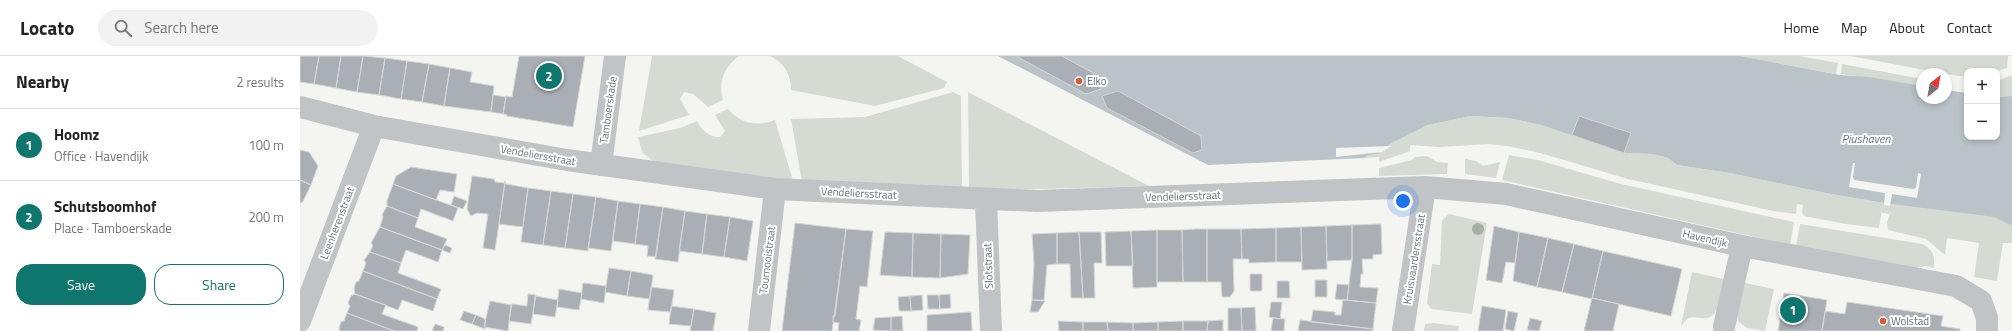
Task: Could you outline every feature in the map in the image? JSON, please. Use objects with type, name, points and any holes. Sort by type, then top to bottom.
[{"type":"street","name":"Tamboerskade","points":[[601,164],[616,56]]},
{"type":"street","name":"Vendeliersstraat","points":[[300,107],[374,126],[601,164],[775,189],[986,200],[1037,201],[1425,187]]},
{"type":"street","name":"Leenherenstraat","points":[[300,321],[374,126]]},
{"type":"street","name":"Havendijk","points":[[1425,187],[1506,194],[1742,246],[1956,286],[1981,301],[1987,318],[1987,331]]},
{"type":"street","name":"Kruisvaardersstraat","points":[[1403,331],[1425,187]]},
{"type":"street","name":"Tournooistraat","points":[[758,331],[775,189]]},
{"type":"street","name":"Slotstraat","points":[[986,200],[991,331]]},
{"type":"street","points":[[1723,330],[1742,246]]},
{"type":"shaded area","points":[[652,56],[739,56],[729,65],[724,75],[721,87],[723,100],[708,107],[693,94],[684,92],[680,99],[689,115],[639,131]]},
{"type":"shaded area","points":[[770,56],[898,56],[947,82],[944,88],[875,106],[791,90],[790,79],[783,65]]},
{"type":"shaded area","points":[[1740,56],[1799,56],[1838,63],[1836,74]]},
{"type":"shaded area","points":[[1850,56],[2008,56],[2007,68],[2000,70],[2000,68],[1964,68],[1964,76],[1952,75],[1952,68],[1916,68]]},
{"type":"shaded area","points":[[1842,64],[1916,78],[1916,85],[1841,74]]},
{"type":"shaded area","points":[[2012,75],[2012,96],[2000,97],[2000,80]]},
{"type":"shaded area","points":[[953,92],[961,96],[962,191],[802,182],[791,119],[865,117]]},
{"type":"shaded area","points":[[968,92],[1149,186],[969,191]]},
{"type":"shaded area","points":[[728,109],[738,118],[750,123],[756,124],[775,120],[793,181],[654,162],[642,152],[638,137],[680,128],[697,121],[706,132],[713,136],[720,137],[725,131],[715,115]]},
{"type":"shaded area","points":[[1470,116],[1509,118],[1541,125],[1624,153],[1653,154],[1668,158],[1677,165],[1730,173],[1831,194],[1890,204],[1995,217],[2012,226],[2012,243],[2003,243],[1997,281],[1974,277],[1979,243],[1947,238],[1945,255],[1926,239],[1888,230],[1887,222],[1891,211],[1889,214],[1882,213],[1882,210],[1879,228],[1846,224],[1804,216],[1802,213],[1803,205],[1797,204],[1796,214],[1773,211],[1628,179],[1540,153],[1507,146],[1488,144],[1439,147],[1410,145],[1410,151],[1379,162],[1379,157],[1364,158],[1368,155],[1377,154],[1390,144],[1428,125]]},
{"type":"shaded area","points":[[1509,155],[1538,160],[1621,184],[1794,222],[1790,245],[1502,180]]},
{"type":"shaded area","points":[[1427,156],[1437,162],[1448,163],[1447,174],[1379,176],[1379,168],[1412,160],[1415,157]]},
{"type":"shaded area","points":[[1465,159],[1476,161],[1483,166],[1500,162],[1496,178],[1465,174]]},
{"type":"shaded area","points":[[1449,214],[1487,223],[1472,314],[1431,309],[1427,303],[1432,264],[1440,265],[1442,220]]},
{"type":"shaded area","points":[[1800,224],[1922,244],[1929,248],[1932,253],[1934,268],[1926,266],[1916,268],[1796,247]]},
{"type":"shaded area","points":[[1692,272],[1724,279],[1721,296],[1715,313],[1711,316],[1707,318],[1688,318],[1681,326]]},
{"type":"shaded area","points":[[1745,283],[1774,289],[1765,331],[1747,328],[1738,321],[1737,313]]},
{"type":"shaded area","points":[[1433,323],[1459,326],[1458,331],[1424,331],[1425,324]]},
{"type":"water","name":"Piushaven","points":[[998,56],[1740,56],[1840,75],[1869,77],[1916,85],[1916,104],[1952,104],[1952,91],[1964,93],[1964,140],[2000,140],[2000,97],[2012,96],[2012,226],[1994,217],[1890,204],[1831,194],[1730,173],[1677,165],[1668,158],[1653,154],[1624,153],[1541,125],[1509,118],[1470,116],[1428,125],[1390,144],[1377,154],[1368,155],[1364,158],[1208,165]]},
{"type":"pier","points":[[1391,146],[1382,152],[1336,157],[1336,148]]},
{"type":"pier","points":[[1853,163],[1855,163],[1854,180],[1913,189],[1916,188],[1918,173],[1921,174],[1917,198],[1892,194],[1890,206],[1884,205],[1885,193],[1849,187]]},
{"type":"building","points":[[300,56],[319,56],[314,84],[300,82]]},
{"type":"building","points":[[319,56],[341,56],[336,88],[314,84]]},
{"type":"building","points":[[341,56],[363,56],[357,92],[336,88]]},
{"type":"building","points":[[363,56],[385,58],[379,95],[357,92]]},
{"type":"building","points":[[519,56],[585,56],[573,127],[507,116],[503,114],[506,96],[512,97]]},
{"type":"building","name":"Elko","points":[[1016,56],[1062,56],[1093,73],[1101,89],[1086,94]]},
{"type":"building","points":[[385,58],[407,61],[401,99],[379,95]]},
{"type":"building","points":[[407,61],[429,64],[422,102],[401,99]]},
{"type":"building","points":[[429,64],[450,68],[444,106],[422,102]]},
{"type":"building","points":[[450,68],[472,72],[470,82],[494,86],[491,112],[444,106]]},
{"type":"building","points":[[1118,91],[1201,136],[1202,150],[1193,153],[1107,108],[1102,96]]},
{"type":"building","points":[[493,95],[506,97],[503,114],[491,112]]},
{"type":"building","points":[[1579,116],[1631,133],[1624,153],[1572,135]]},
{"type":"building","points":[[300,150],[309,152],[318,166],[311,185],[300,180]]},
{"type":"building","points":[[411,167],[457,174],[454,192],[440,190],[436,200],[393,184],[396,176]]},
{"type":"building","points":[[472,176],[494,179],[495,182],[505,183],[495,250],[483,248],[488,214],[477,213],[471,216],[467,209]]},
{"type":"building","points":[[300,180],[311,185],[302,203],[300,202]]},
{"type":"building","points":[[505,181],[506,184],[528,188],[523,227],[499,224]]},
{"type":"building","points":[[393,184],[458,208],[453,221],[421,209],[418,218],[387,206],[387,201]]},
{"type":"building","points":[[528,188],[551,191],[543,245],[521,242]]},
{"type":"building","points":[[551,191],[573,194],[565,248],[543,245]]},
{"type":"building","points":[[573,194],[596,197],[588,251],[565,248]]},
{"type":"building","points":[[454,196],[467,201],[463,209],[451,205]]},
{"type":"building","points":[[596,197],[618,201],[611,251],[588,248]]},
{"type":"building","points":[[618,201],[640,204],[635,244],[613,241]]},
{"type":"building","points":[[640,204],[663,207],[656,257],[647,256],[648,246],[635,244]]},
{"type":"building","points":[[387,206],[418,218],[415,227],[447,239],[442,250],[380,227],[383,217],[382,215]]},
{"type":"building","points":[[663,207],[685,211],[678,262],[655,259]]},
{"type":"building","points":[[685,211],[707,214],[702,254],[679,251]]},
{"type":"building","points":[[707,214],[730,217],[724,257],[702,254]]},
{"type":"building","points":[[730,217],[753,221],[747,261],[724,257]]},
{"type":"building","points":[[795,223],[846,229],[832,331],[782,331]]},
{"type":"building","points":[[1381,224],[1382,254],[1373,255],[1373,259],[1362,259],[1363,274],[1361,274],[1360,287],[1378,288],[1376,303],[1347,300],[1352,260],[1352,225]]},
{"type":"building","points":[[1352,225],[1352,260],[1327,261],[1326,226]]},
{"type":"building","points":[[1326,226],[1327,269],[1302,270],[1301,227]]},
{"type":"building","points":[[1494,226],[1519,232],[1515,263],[1506,262],[1502,283],[1486,280]]},
{"type":"building","points":[[380,227],[442,250],[438,262],[406,250],[401,263],[370,252],[373,245],[371,243]]},
{"type":"building","points":[[1301,227],[1302,262],[1276,262],[1276,228]]},
{"type":"building","points":[[1276,228],[1276,262],[1249,263],[1249,259],[1242,259],[1241,229]]},
{"type":"building","points":[[846,229],[873,231],[867,287],[860,286],[856,319],[861,320],[859,331],[838,331],[839,323],[833,322]]},
{"type":"building","points":[[1207,229],[1207,282],[1183,282],[1182,230]]},
{"type":"building","points":[[1207,229],[1241,229],[1242,259],[1233,259],[1234,291],[1230,297],[1222,297],[1221,282],[1207,282]]},
{"type":"building","points":[[1157,230],[1182,230],[1183,282],[1157,282]]},
{"type":"building","points":[[1157,230],[1157,287],[1133,288],[1131,231]]},
{"type":"building","points":[[1131,231],[1133,266],[1106,266],[1105,232]]},
{"type":"building","points":[[885,232],[913,233],[912,277],[880,275]]},
{"type":"building","points":[[1079,232],[1083,298],[1071,298],[1070,264],[1057,264],[1057,233]]},
{"type":"building","points":[[1079,232],[1101,232],[1102,263],[1094,263],[1095,298],[1083,298]]},
{"type":"building","points":[[1519,232],[1548,238],[1537,287],[1513,281]]},
{"type":"building","points":[[913,233],[941,234],[940,278],[912,277]]},
{"type":"building","points":[[1057,233],[1057,264],[1047,265],[1044,300],[1032,300],[1034,264],[1032,234]]},
{"type":"building","points":[[941,234],[970,235],[968,274],[940,278]]},
{"type":"building","points":[[1548,238],[1574,244],[1562,292],[1537,287]]},
{"type":"building","points":[[1574,244],[1603,251],[1592,299],[1562,292]]},
{"type":"building","points":[[445,245],[452,248],[450,253],[442,250]]},
{"type":"building","points":[[1603,251],[1682,269],[1671,316],[1592,298]]},
{"type":"building","points":[[370,252],[401,263],[398,273],[441,289],[437,299],[363,271],[366,263],[364,260]]},
{"type":"building","points":[[609,268],[631,271],[627,296],[605,292]]},
{"type":"building","points":[[363,271],[437,299],[433,311],[402,300],[398,310],[355,294],[354,288],[356,282],[359,281]]},
{"type":"building","points":[[631,271],[653,275],[650,299],[627,296]]},
{"type":"building","points":[[1250,274],[1262,274],[1262,291],[1250,291]]},
{"type":"building","points":[[1315,280],[1327,280],[1327,297],[1315,297]]},
{"type":"building","points":[[1277,281],[1289,281],[1290,298],[1277,298]]},
{"type":"building","points":[[583,283],[606,286],[604,303],[581,299]]},
{"type":"building","points":[[1337,284],[1349,285],[1347,300],[1335,299]]},
{"type":"building","points":[[651,287],[674,290],[671,312],[648,310]]},
{"type":"building","points":[[559,289],[582,293],[579,310],[557,307]]},
{"type":"building","points":[[1784,293],[1827,300],[1822,331],[1778,331]]},
{"type":"building","points":[[355,294],[386,305],[382,314],[418,327],[417,331],[394,331],[347,313],[350,306],[348,303],[351,296]]},
{"type":"building","points":[[528,294],[536,295],[531,324],[509,321],[512,304],[527,306]]},
{"type":"building","points":[[950,294],[951,308],[940,309],[939,295]]},
{"type":"building","points":[[922,295],[923,310],[911,311],[910,296]]},
{"type":"building","points":[[927,295],[939,295],[940,309],[928,309]]},
{"type":"building","points":[[535,296],[558,300],[555,317],[533,314]]},
{"type":"building","points":[[910,296],[911,311],[899,311],[898,297]]},
{"type":"building","points":[[1592,298],[1619,304],[1613,331],[1584,331]]},
{"type":"building","points":[[1032,300],[1045,301],[1038,312],[1030,312]]},
{"type":"building","points":[[1343,300],[1376,303],[1373,329],[1311,322],[1313,310],[1335,312],[1335,315],[1341,315]]},
{"type":"building","points":[[490,301],[511,305],[508,331],[484,327]]},
{"type":"building","points":[[1271,302],[1282,302],[1280,319],[1269,317]]},
{"type":"building","name":"Wolstad","points":[[1847,302],[1943,316],[1941,326],[1960,329],[1960,331],[1822,331],[1825,311],[1845,314]]},
{"type":"building","points":[[671,306],[694,309],[691,326],[669,324]]},
{"type":"building","points":[[1482,306],[1506,310],[1503,331],[1478,331]]},
{"type":"building","points":[[1255,307],[1256,331],[1242,331],[1241,308]]},
{"type":"building","points":[[1228,308],[1241,308],[1242,331],[1228,331]]},
{"type":"building","points":[[694,309],[716,313],[713,331],[690,331]]},
{"type":"building","points":[[464,311],[476,315],[472,324],[460,320]]},
{"type":"building","points":[[1508,311],[1518,313],[1514,331],[1505,329]]},
{"type":"building","points":[[971,312],[972,331],[927,331],[927,315]]},
{"type":"building","points":[[347,313],[394,331],[340,331],[339,328],[341,322],[344,321]]},
{"type":"building","points":[[476,315],[485,319],[485,329],[472,324]]},
{"type":"building","points":[[902,316],[903,331],[891,331],[891,317]]},
{"type":"building","points":[[891,317],[891,331],[873,330],[875,318]]},
{"type":"building","points":[[1273,318],[1285,319],[1284,331],[1271,331]]},
{"type":"building","points":[[1530,318],[1542,321],[1539,331],[1527,330]]},
{"type":"building","points":[[1223,320],[1223,331],[1207,331],[1208,321]]},
{"type":"building","points":[[1300,320],[1373,329],[1373,331],[1298,331]]},
{"type":"building","points":[[1058,321],[1083,322],[1083,331],[1059,331]]},
{"type":"building","points":[[1183,321],[1208,321],[1207,331],[1183,331]]},
{"type":"building","points":[[1183,321],[1183,331],[1158,331],[1158,322]]},
{"type":"building","points":[[1083,322],[1107,322],[1108,331],[1083,331]]},
{"type":"building","points":[[1107,322],[1133,323],[1133,331],[1108,331]]},
{"type":"building","points":[[1158,322],[1158,331],[1133,331],[1133,323]]},
{"type":"building","points":[[435,324],[444,327],[443,331],[432,331]]},
{"type":"place","name":"Schutsboomhof","points":[[549,76]]},
{"type":"place","name":"Elko","points":[[1079,81]]},
{"type":"place","name":"Hoomz","points":[[1793,310]]},
{"type":"place","name":"Wolstad","points":[[1883,321]]}]
